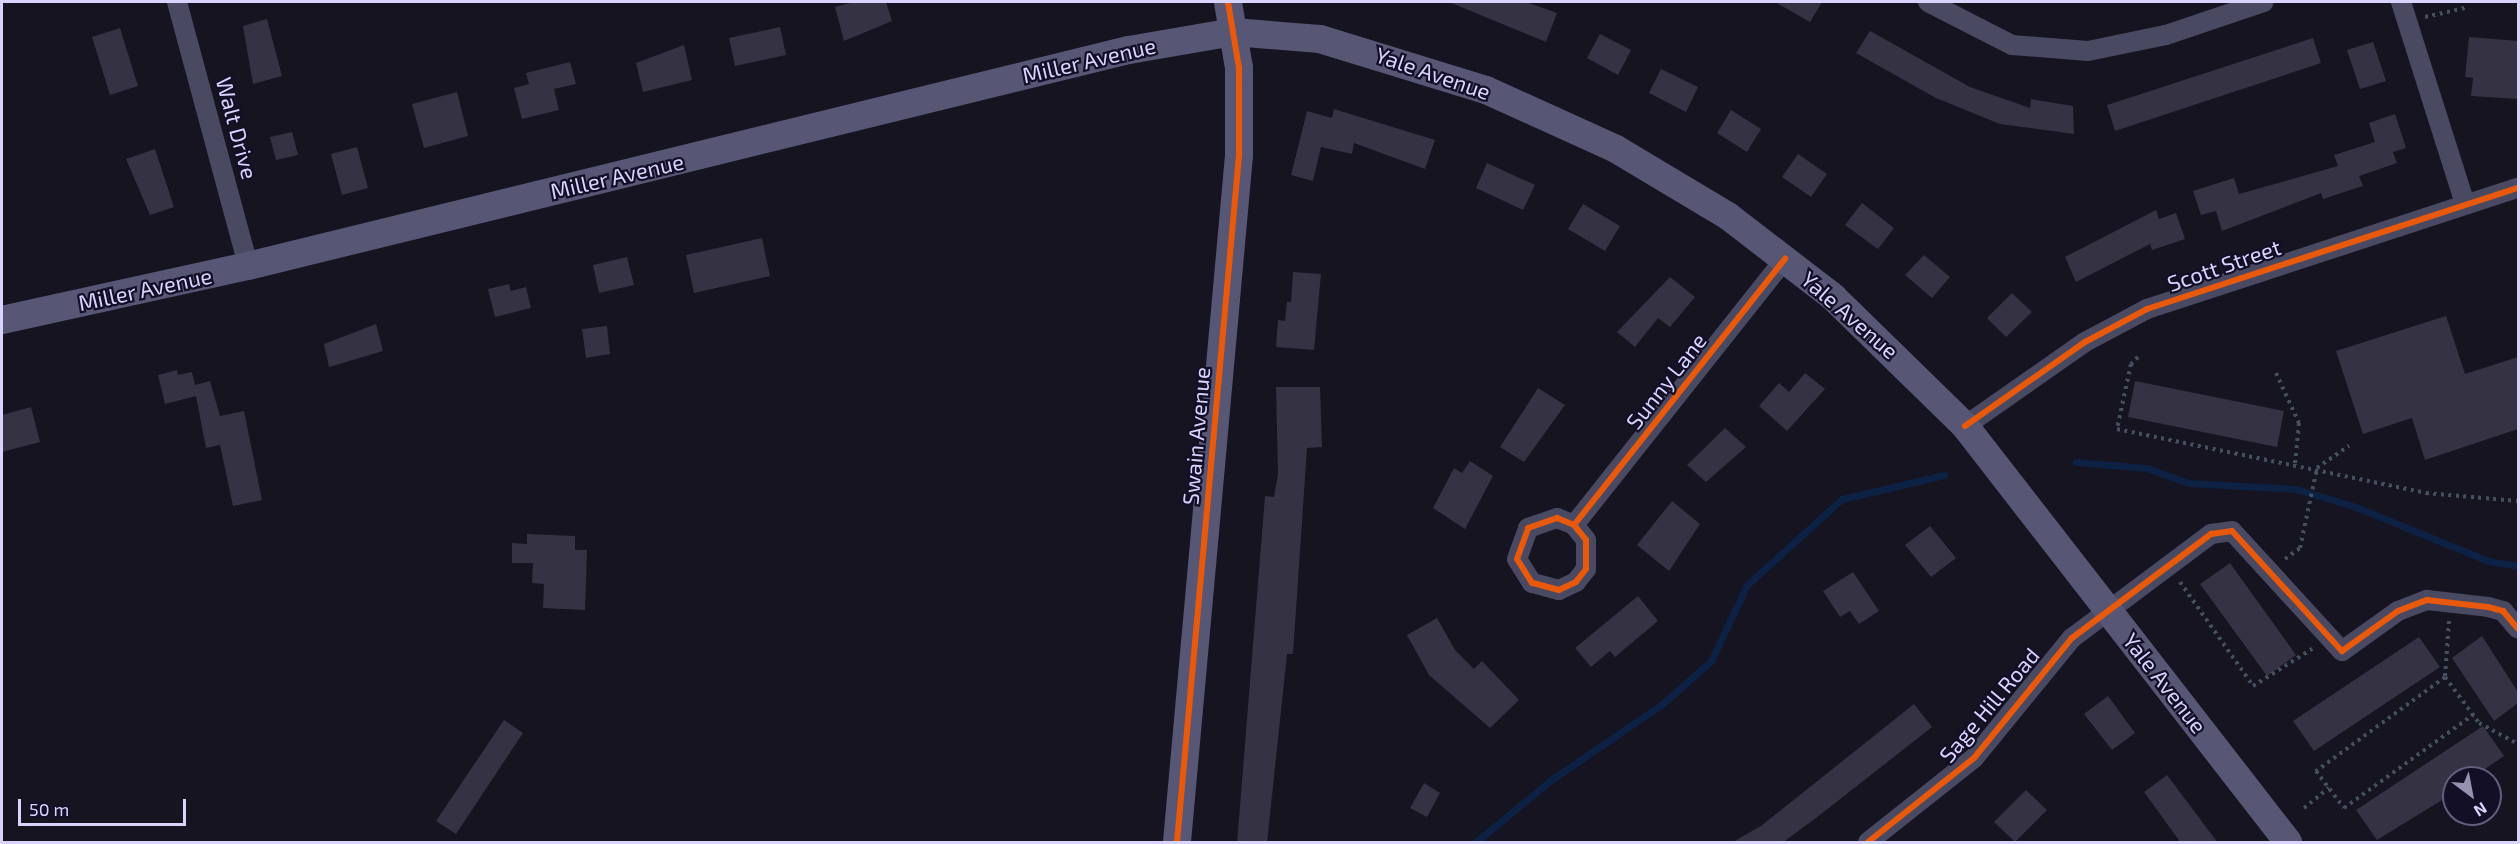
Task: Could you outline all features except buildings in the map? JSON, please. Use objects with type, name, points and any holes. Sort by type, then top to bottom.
[{"type":"main road","points":[[1228,2],[1233,32]]},
{"type":"main road","name":"Miller Avenue","points":[[2,321],[248,266],[1118,53],[1233,32]]},
{"type":"main road","name":"Yale Avenue","points":[[1233,32],[1320,39],[1485,90],[1616,149],[1728,216],[1785,259],[1878,337],[1965,426],[2288,843]]},
{"type":"main road","name":"Swain Avenue","points":[[1177,843],[1239,155],[1239,68],[1233,32]]},
{"type":"street","name":"Walt Drive","points":[[177,2],[248,266]]},
{"type":"street","points":[[1928,2],[2012,45],[2088,51],[2166,35],[2264,2]]},
{"type":"street","points":[[2401,2],[2404,22],[2465,204]]},
{"type":"street","name":"Scott Street","points":[[1965,426],[2085,342],[2147,309],[2518,188]]},
{"type":"street","name":"Sunny Lane","points":[[1575,525],[1785,259]]},
{"type":"street","name":"Sage Hill Road","points":[[1868,843],[1974,758],[2054,655],[2109,610],[2211,534],[2232,531],[2270,571]]},
{"type":"street","points":[[2270,571],[2343,651],[2398,611],[2427,600],[2452,600],[2503,612],[2518,629]]},
{"type":"path","points":[[2404,22],[2469,7]]},
{"type":"path","points":[[2138,357],[2131,364],[2117,429],[2317,468],[2426,493],[2518,501]]},
{"type":"path","points":[[2276,373],[2299,423],[2295,464]]},
{"type":"path","points":[[2270,571],[2300,548],[2317,468],[2349,447]]},
{"type":"path","points":[[2169,566],[2253,686],[2330,637]]},
{"type":"path","points":[[2452,600],[2445,677],[2473,715],[2518,744]]},
{"type":"path","points":[[2445,677],[2316,771],[2344,808],[2473,715]]},
{"type":"path","points":[[2304,808],[2330,788]]},
{"type":"waterway","points":[[2076,462],[2147,468],[2188,483],[2296,489],[2356,507],[2488,561],[2518,566]]},
{"type":"waterway","points":[[1476,842],[1551,780],[1661,705],[1711,661],[1747,585],[1842,499],[1944,475]]},
{"type":"cycle path","points":[[1177,842],[1239,155],[1239,68],[1228,2]]},
{"type":"cycle path","points":[[1965,426],[2085,342],[2147,309],[2518,188]]},
{"type":"cycle path","points":[[1574,525],[1586,540],[1586,569],[1576,582],[1559,590],[1532,583],[1517,559],[1528,528],[1557,518],[1574,525],[1785,259]]},
{"type":"cycle path","points":[[1868,842],[1974,758],[2072,638],[2211,534],[2232,531],[2342,651],[2398,611],[2427,600],[2488,607],[2503,611],[2518,629]]}]
